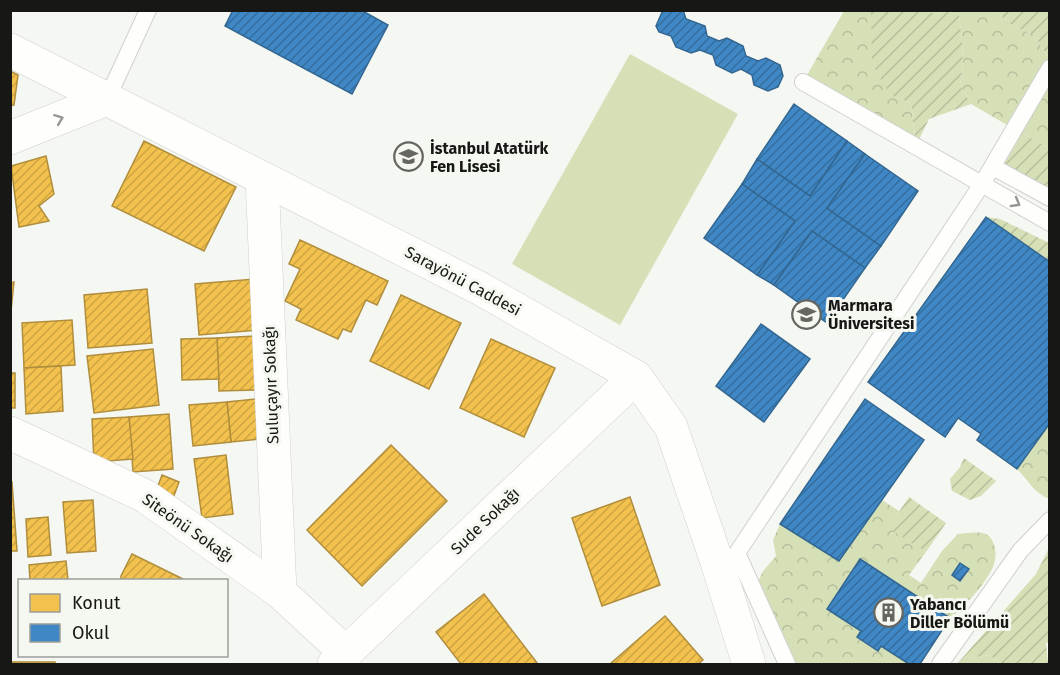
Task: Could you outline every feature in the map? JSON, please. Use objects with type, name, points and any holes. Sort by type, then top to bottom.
[{"type":"street","name":"Sarayönü Caddesi","points":[[10,50],[479,288],[636,377],[671,428],[749,664]]},
{"type":"street","points":[[10,138],[107,99]]},
{"type":"street","name":"Suluçayır Sokağı","points":[[262,178],[280,591]]},
{"type":"street","name":"Sude Sokağı","points":[[340,659],[636,377]]},
{"type":"street","name":"Siteönü Sokağı","points":[[10,433],[145,496],[280,591],[340,659]]},
{"type":"lane","points":[[107,99],[148,10]]},
{"type":"lane","points":[[787,664],[737,553],[993,167],[1050,68]]},
{"type":"lane","points":[[803,82],[1050,223]]},
{"type":"lane","points":[[993,167],[1050,198]]},
{"type":"lane","points":[[940,664],[1020,551],[1050,520]]},
{"type":"green space","points":[[844,11],[871,11],[890,95],[911,103],[916,146],[803,82]]},
{"type":"green space","points":[[871,11],[950,12],[959,15],[963,59],[960,85],[971,104],[929,119],[916,146],[911,103],[890,95],[872,64]]},
{"type":"green space","points":[[923,11],[995,11],[1013,26],[1033,34],[1049,58],[1049,68],[1014,129],[971,104],[960,85],[963,59],[959,15],[950,12],[927,13]]},
{"type":"green space","points":[[995,11],[1049,11],[1049,58],[1033,34],[1013,26]]},
{"type":"green space","points":[[630,54],[738,114],[620,325],[512,264]]},
{"type":"green space","points":[[1049,86],[1049,148],[1022,133]]},
{"type":"green space","points":[[1022,133],[1049,148],[1049,198],[1000,171]]},
{"type":"green space","points":[[986,217],[1000,219],[1049,243],[1049,262]]},
{"type":"green space","points":[[1049,423],[1049,499],[1035,489],[1017,469]]},
{"type":"green space","points":[[964,458],[996,481],[981,496],[970,500],[952,491],[950,479]]},
{"type":"green space","points":[[909,497],[946,523],[926,552],[888,528]]},
{"type":"green space","points":[[882,500],[899,511],[889,528],[926,552],[909,575],[921,583],[942,551],[958,534],[972,532],[986,534],[990,537],[996,554],[991,571],[962,608],[950,618],[860,559],[828,609],[861,631],[857,638],[878,651],[881,646],[909,664],[795,664],[757,584],[763,571],[776,556],[773,540],[780,524],[839,561]]},
{"type":"green space","points":[[1049,548],[1050,642],[1046,643],[1048,664],[1000,664],[990,655],[969,658],[967,664],[957,664],[1036,574]]},
{"type":"green space","points":[[990,655],[1000,664],[967,664],[969,658]]},
{"type":"building: Konut","points":[[10,71],[18,75],[14,105],[10,106]]},
{"type":"building: Konut","points":[[144,141],[236,187],[204,251],[112,206]]},
{"type":"building: Konut","points":[[46,156],[54,194],[39,206],[49,221],[19,227],[11,166]]},
{"type":"building: Konut","points":[[300,240],[388,281],[377,305],[366,300],[351,332],[343,329],[338,339],[296,320],[301,309],[285,301],[300,269],[289,264]]},
{"type":"building: Konut","points":[[255,279],[259,330],[199,335],[195,284]]},
{"type":"building: Konut","points":[[14,282],[11,311],[10,311],[10,283]]},
{"type":"building: Konut","points":[[147,289],[152,343],[88,348],[84,295]]},
{"type":"building: Konut","points":[[401,295],[461,323],[429,389],[370,361]]},
{"type":"building: Konut","points":[[72,320],[75,365],[24,368],[22,323]]},
{"type":"building: Konut","points":[[258,336],[260,390],[219,391],[217,338]]},
{"type":"building: Konut","points":[[217,338],[219,379],[182,380],[181,339]]},
{"type":"building: Konut","points":[[491,339],[555,368],[524,437],[460,408]]},
{"type":"building: Konut","points":[[153,349],[159,405],[94,413],[87,356]]},
{"type":"building: Konut","points":[[61,366],[63,411],[26,414],[24,368]]},
{"type":"building: Konut","points":[[10,373],[15,373],[15,408],[10,408]]},
{"type":"building: Konut","points":[[256,399],[260,439],[231,442],[227,402]]},
{"type":"building: Konut","points":[[227,402],[231,442],[193,446],[189,405]]},
{"type":"building: Konut","points":[[169,414],[173,469],[133,472],[129,417]]},
{"type":"building: Konut","points":[[129,417],[133,459],[94,462],[92,419]]},
{"type":"building: Konut","points":[[391,445],[447,501],[362,586],[307,530]]},
{"type":"building: Konut","points":[[226,455],[233,514],[202,518],[194,459]]},
{"type":"building: Konut","points":[[162,475],[179,482],[172,501],[155,494]]},
{"type":"building: Konut","points":[[10,482],[12,482],[17,551],[10,551]]},
{"type":"building: Konut","points":[[630,497],[660,585],[602,606],[572,518]]},
{"type":"building: Konut","points":[[93,500],[96,551],[67,553],[63,502]]},
{"type":"building: Konut","points":[[48,517],[51,555],[28,557],[26,519]]},
{"type":"building: Konut","points":[[132,554],[183,579],[121,579]]},
{"type":"building: Konut","points":[[66,561],[68,579],[30,579],[29,565]]},
{"type":"building: Konut","points":[[484,594],[538,664],[461,664],[436,632]]},
{"type":"building: Konut","points":[[665,616],[703,660],[698,664],[610,664]]},
{"type":"building: Konut","points":[[10,662],[55,662],[55,664],[10,664]]},
{"type":"building: Okul","points":[[233,10],[361,10],[388,25],[352,94],[225,26]]},
{"type":"building: Okul","points":[[663,10],[684,10],[686,19],[705,26],[707,36],[719,41],[727,38],[743,46],[746,56],[758,61],[766,58],[780,65],[783,76],[778,87],[768,91],[754,85],[752,75],[741,69],[732,73],[716,65],[713,55],[700,50],[691,53],[676,47],[671,36],[659,32],[656,26]]},
{"type":"building: Okul","points":[[794,104],[847,141],[810,196],[757,159]]},
{"type":"building: Okul","points":[[847,141],[865,154],[827,208],[881,246],[865,268],[812,231],[774,285],[757,275],[795,221],[742,184],[757,159],[810,196]]},
{"type":"building: Okul","points":[[865,154],[918,191],[881,246],[827,208]]},
{"type":"building: Okul","points":[[742,184],[795,221],[757,275],[704,238]]},
{"type":"building: Okul","points":[[986,217],[1050,262],[1050,423],[1017,469],[977,440],[981,434],[958,418],[945,437],[868,382]]},
{"type":"building: Okul","points":[[812,231],[865,268],[827,323],[774,285]]},
{"type":"building: Okul","points":[[761,324],[810,359],[764,422],[716,386]]},
{"type":"building: Okul","points":[[865,399],[924,440],[839,561],[780,524]]},
{"type":"building: Okul","name":"Yabancı Diller Bölümü","points":[[860,559],[950,618],[920,664],[909,664],[881,646],[878,651],[857,637],[861,631],[827,609]]},
{"type":"building: Okul","points":[[960,563],[969,569],[960,581],[952,575]]},
{"type":"place","name":"İstanbul Atatürk Fen Lisesi","points":[[409,157]]},
{"type":"place","name":"Marmara Üniversitesi","points":[[807,314]]},
{"type":"place","name":"Yabancı Diller Bölümü","points":[[889,613]]}]
